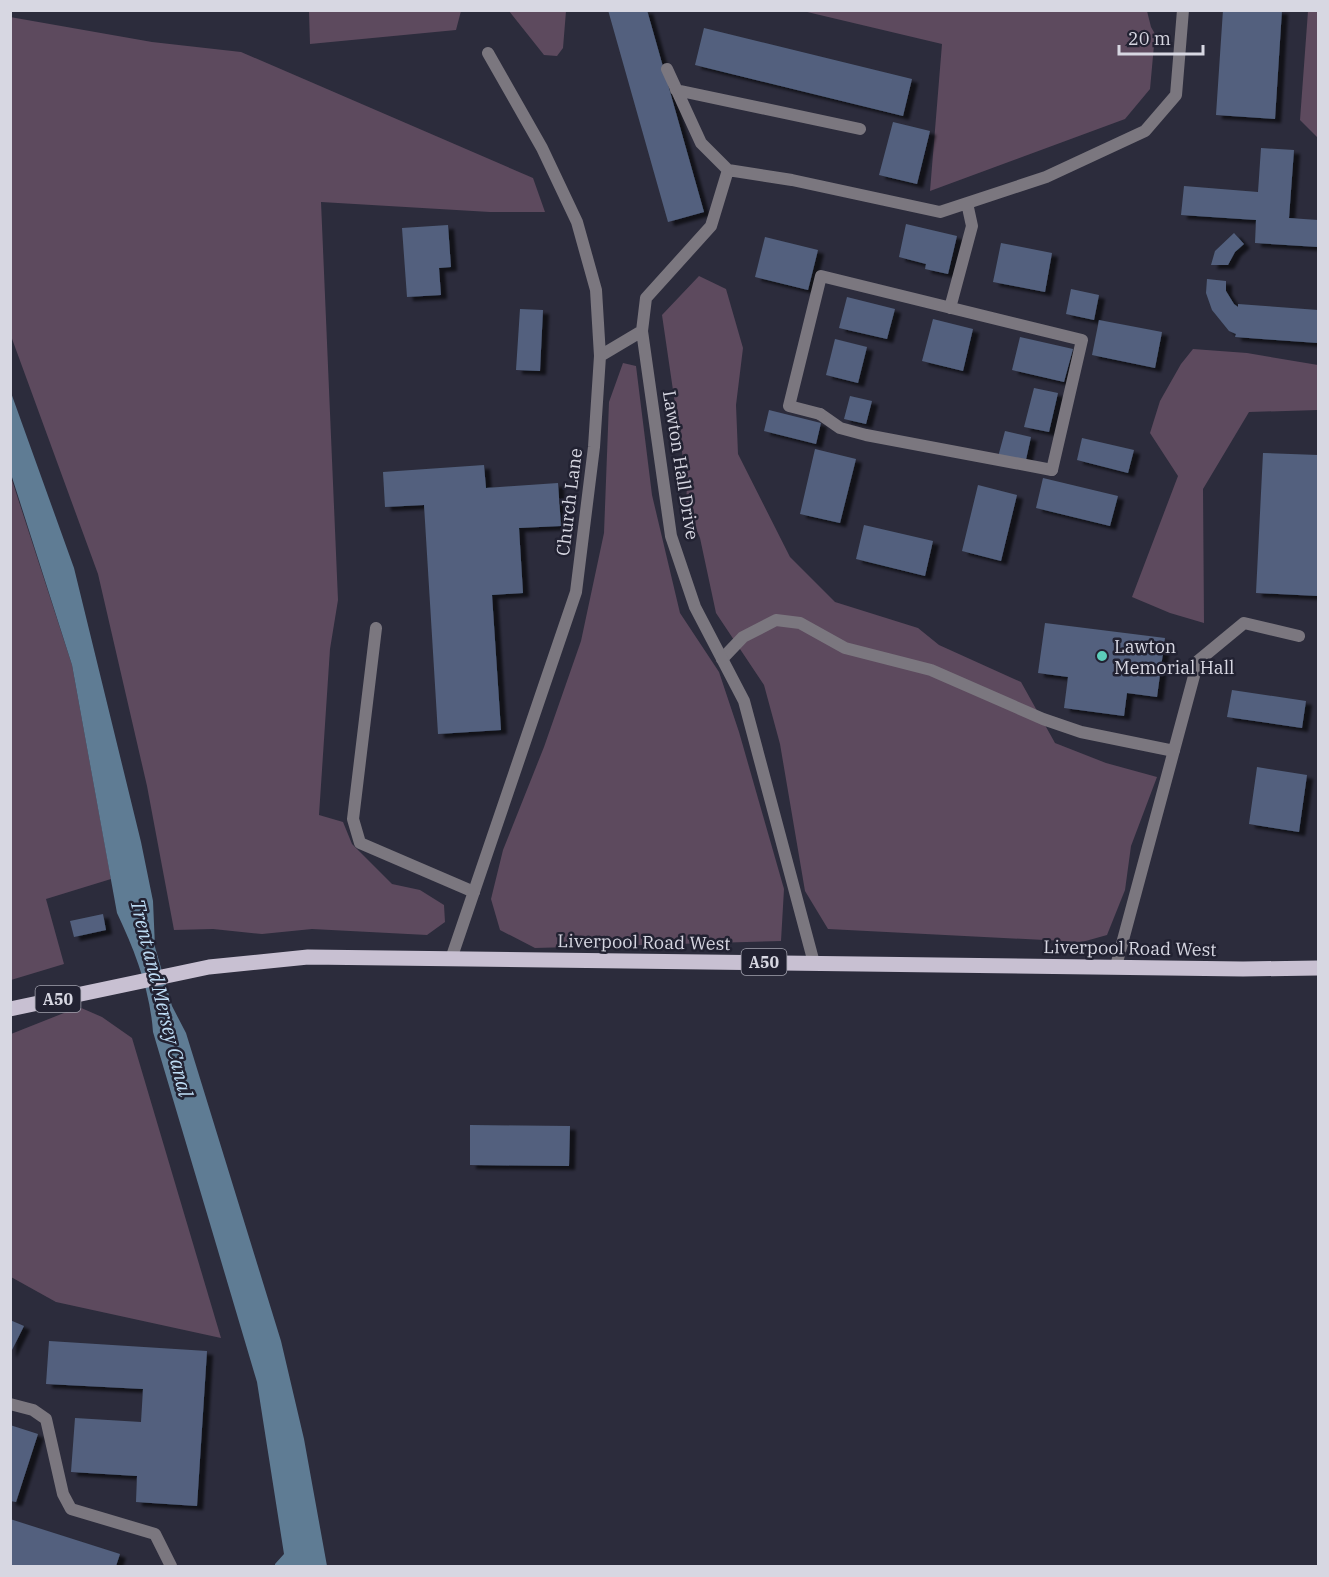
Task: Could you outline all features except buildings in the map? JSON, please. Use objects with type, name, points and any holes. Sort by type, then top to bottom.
[{"type":"main road","name":"Liverpool Road West","points":[[10,1009],[209,967],[308,957],[1243,969],[1318,968]]},
{"type":"street","points":[[668,69],[701,143],[728,170],[792,180],[940,212],[1046,177],[1144,131],[1176,95],[1183,10]]},
{"type":"street","name":"Church Lane","points":[[451,959],[576,592],[594,447],[600,356],[596,290],[577,222],[542,148],[488,53]]},
{"type":"street","points":[[676,90],[860,129]]},
{"type":"street","name":"Lawton Hall Drive","points":[[728,170],[711,226],[646,298],[642,331],[671,536],[695,607],[744,701],[814,963]]},
{"type":"street","points":[[950,308],[972,226],[967,203]]},
{"type":"street","points":[[821,276],[950,308],[1082,340],[1052,470],[866,435],[840,428],[820,414],[789,406],[821,276]]},
{"type":"street","points":[[600,356],[642,331]]},
{"type":"street","points":[[722,659],[742,636],[776,620],[800,622],[845,648],[931,670],[1043,719],[1081,732],[1174,751]]},
{"type":"street","points":[[1116,966],[1198,661],[1244,623],[1299,636]]},
{"type":"street","points":[[376,628],[353,819],[360,843],[474,892]]},
{"type":"street","points":[[10,1404],[33,1410],[46,1419],[63,1494],[71,1509],[155,1534],[171,1566]]},
{"type":"shaded area","points":[[309,10],[461,11],[456,30],[310,44]]},
{"type":"shaded area","points":[[509,11],[566,11],[563,48],[557,56],[544,55]]},
{"type":"shaded area","points":[[803,11],[1147,11],[1155,34],[1150,89],[1125,119],[930,191],[942,44]]},
{"type":"shaded area","points":[[1308,11],[1318,11],[1318,138],[1300,120]]},
{"type":"shaded area","points":[[10,17],[152,42],[241,52],[533,178],[545,212],[490,212],[321,202],[338,600],[330,649],[319,815],[343,822],[352,844],[392,884],[420,890],[444,905],[445,922],[427,935],[312,929],[262,934],[213,929],[174,930],[147,786],[98,574],[11,336]]},
{"type":"shaded area","points":[[699,276],[726,289],[743,348],[736,405],[738,454],[790,557],[835,602],[918,628],[939,645],[1021,682],[1055,743],[1106,763],[1157,777],[1131,846],[1125,890],[1107,935],[1082,942],[828,929],[805,891],[780,744],[764,685],[716,613],[700,538],[686,504],[687,486],[662,315]]},
{"type":"shaded area","points":[[1193,349],[1247,353],[1318,365],[1318,410],[1249,412],[1203,489],[1204,623],[1170,613],[1132,597],[1178,476],[1150,433],[1160,401],[1181,364]]},
{"type":"shaded area","points":[[623,363],[636,366],[652,495],[680,613],[719,672],[739,732],[784,889],[781,941],[535,948],[500,930],[491,899],[503,850],[544,747],[581,641],[604,533],[609,402]]},
{"type":"shaded area","points":[[10,474],[72,665],[111,879],[46,899],[64,964],[11,980]]},
{"type":"shaded area","points":[[79,1007],[102,1017],[132,1038],[221,1338],[56,1302],[11,1277],[11,1034]]},
{"type":"water","name":"Trent and Mersey Canal","points":[[10,390],[74,568],[141,842],[153,901],[155,947],[172,1006],[186,1033],[281,1341],[304,1439],[327,1566],[275,1566],[284,1554],[257,1382],[153,1032],[149,1001],[141,971],[117,913],[72,665],[11,474]]},
{"type":"place","name":"Lawton Memorial Hall","points":[[1102,656]]}]
